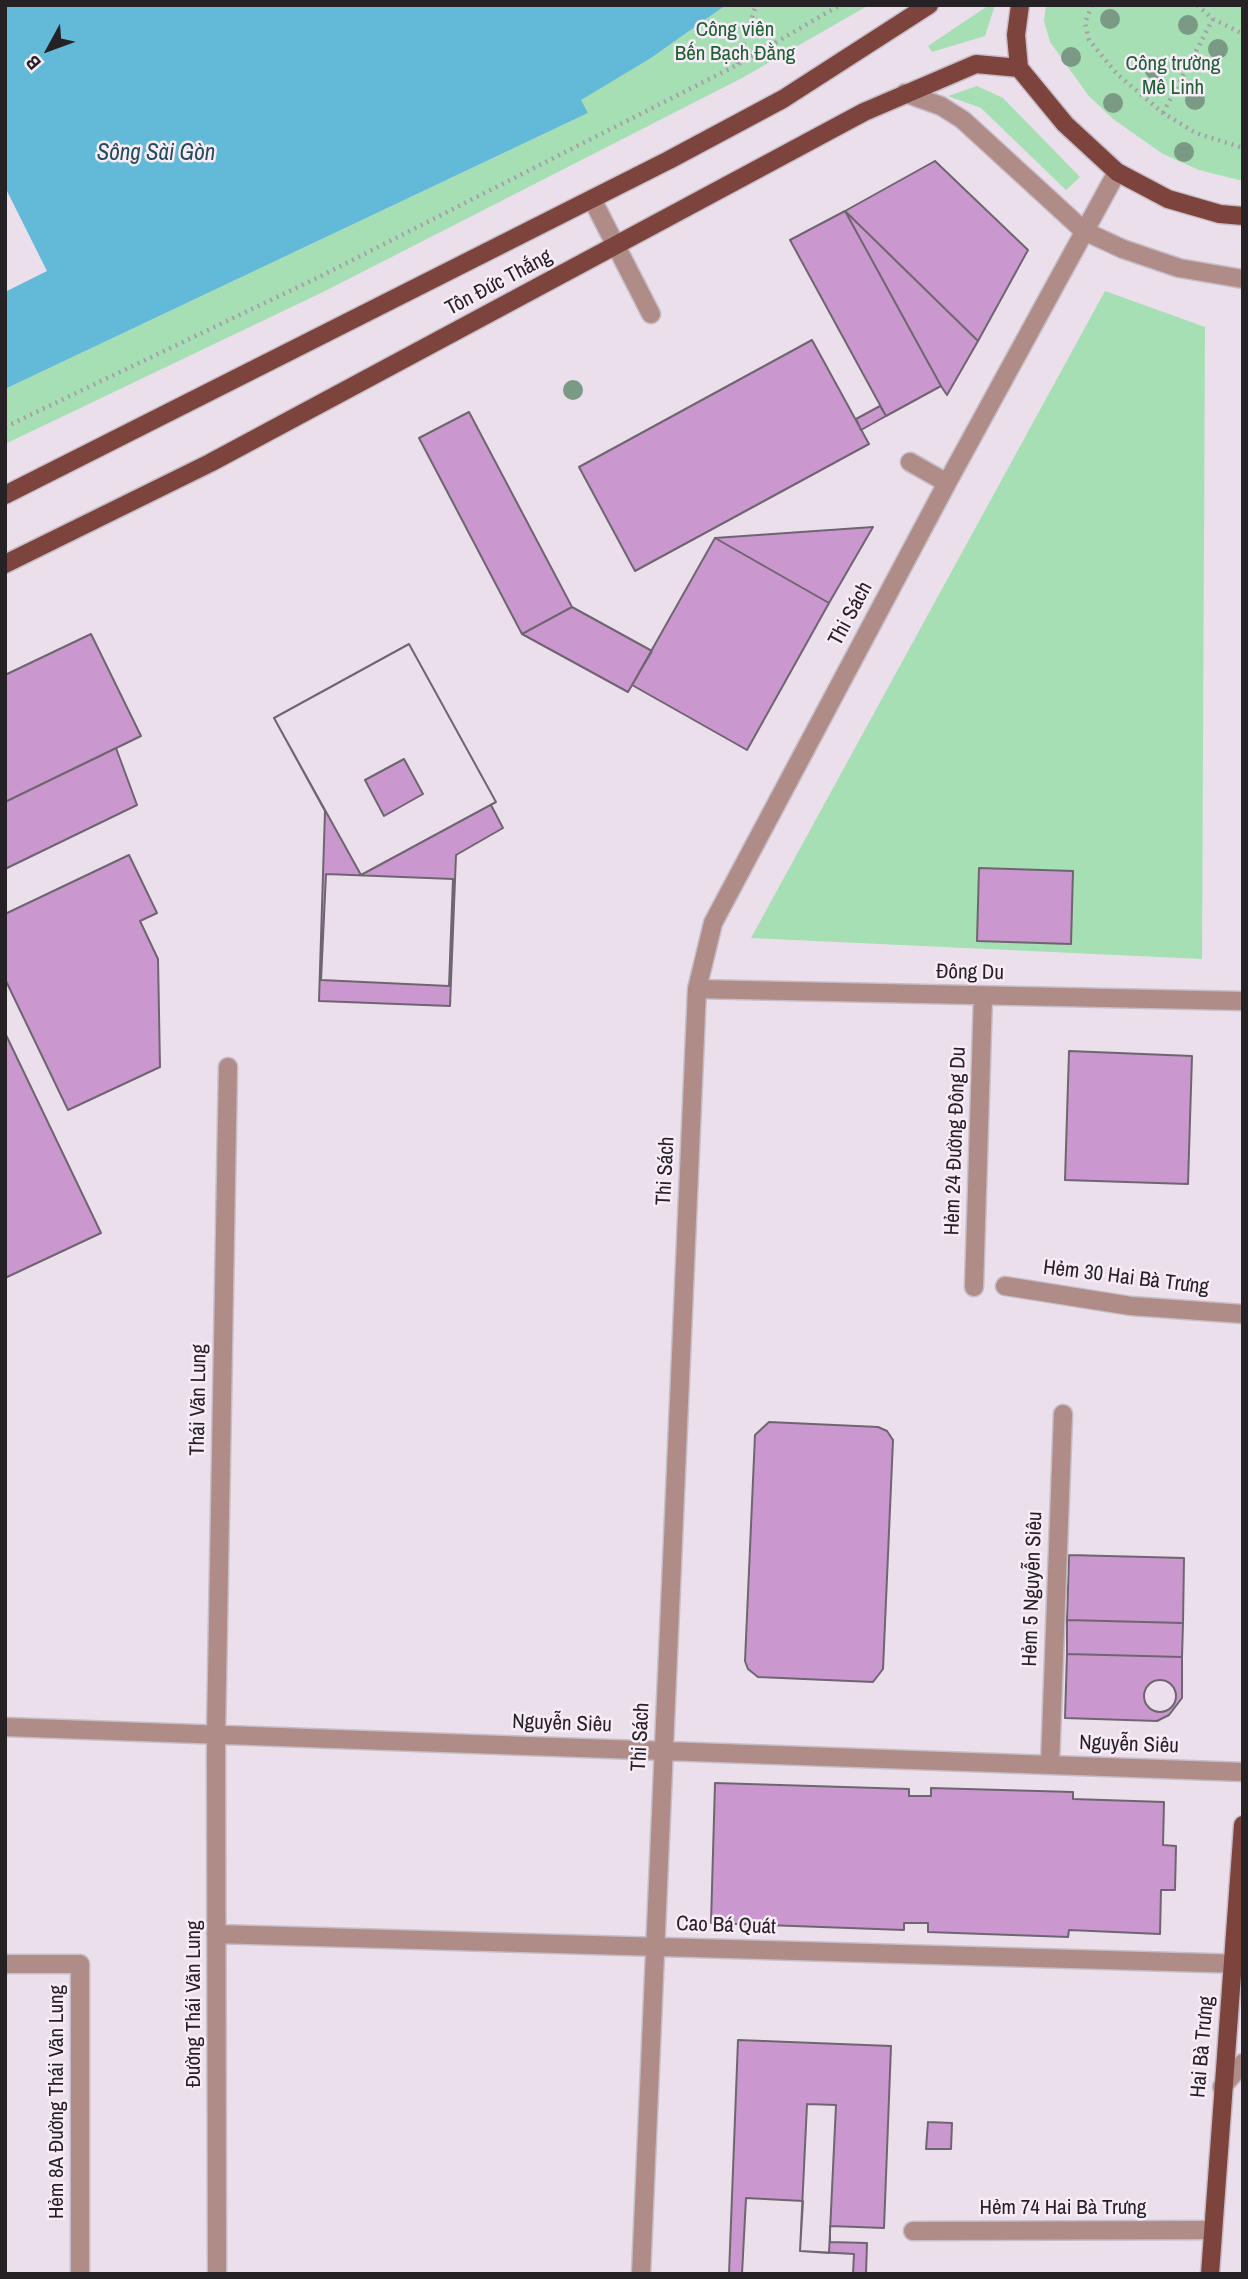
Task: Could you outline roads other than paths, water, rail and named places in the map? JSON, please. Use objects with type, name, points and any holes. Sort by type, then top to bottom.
[{"type":"main road","name":"Tôn Đức Thắng","points":[[5,495],[592,199],[783,99],[929,5]]},
{"type":"main road","points":[[1020,5],[1016,35],[1019,68],[1065,124],[1117,172],[1168,200],[1220,214],[1243,216]]},
{"type":"main road","name":"Tôn Đức Thắng","points":[[5,564],[210,463],[905,93],[976,64],[1019,68]]},
{"type":"main road","name":"Hai Bà Trưng","points":[[1210,2274],[1222,2087],[1239,1964],[1243,1825]]},
{"type":"street","points":[[905,93],[941,106],[963,120],[1084,231],[1123,249],[1179,268],[1243,279]]},
{"type":"street","name":"Thi Sách","points":[[641,2274],[696,989],[713,923],[947,483],[1117,172]]},
{"type":"street","points":[[592,199],[651,314]]},
{"type":"street","points":[[910,462],[947,483]]},
{"type":"street","name":"Đông Du","points":[[696,989],[1243,1001]]},
{"type":"street","name":"Hẻm 24 Đường Đông Du","points":[[974,1287],[983,996]]},
{"type":"street","name":"Thái Văn Lung","points":[[216,1734],[228,1068]]},
{"type":"street","name":"Hẻm 30 Hai Bà Trưng","points":[[1005,1286],[1131,1306],[1243,1314]]},
{"type":"street","name":"Hẻm 5 Nguyễn Siêu","points":[[1049,1765],[1063,1415]]},
{"type":"street","name":"Nguyễn Siêu","points":[[5,1727],[1243,1772]]},
{"type":"street","name":"Đường Thái Văn Lung","points":[[216,1734],[217,2274]]},
{"type":"street","name":"Cao Bá Quát","points":[[216,1934],[1239,1964]]},
{"type":"street","name":"Hẻm 8A Đường Thái Văn Lung","points":[[5,1964],[80,1964],[79,2274]]},
{"type":"street","points":[[1222,2087],[1243,2063]]},
{"type":"street","name":"Hẻm 74 Hai Bà Trưng","points":[[913,2231],[1213,2230]]},
{"type":"water","name":"Sông Sài Gòn","points":[[5,5],[726,5],[651,58],[581,100],[588,113],[5,389]]},
{"type":"park label","name":"Công viên Bến Bạch Đằng","points":[[735,42]]},
{"type":"park label","name":"Công trường Mê Linh","points":[[1173,76]]}]
